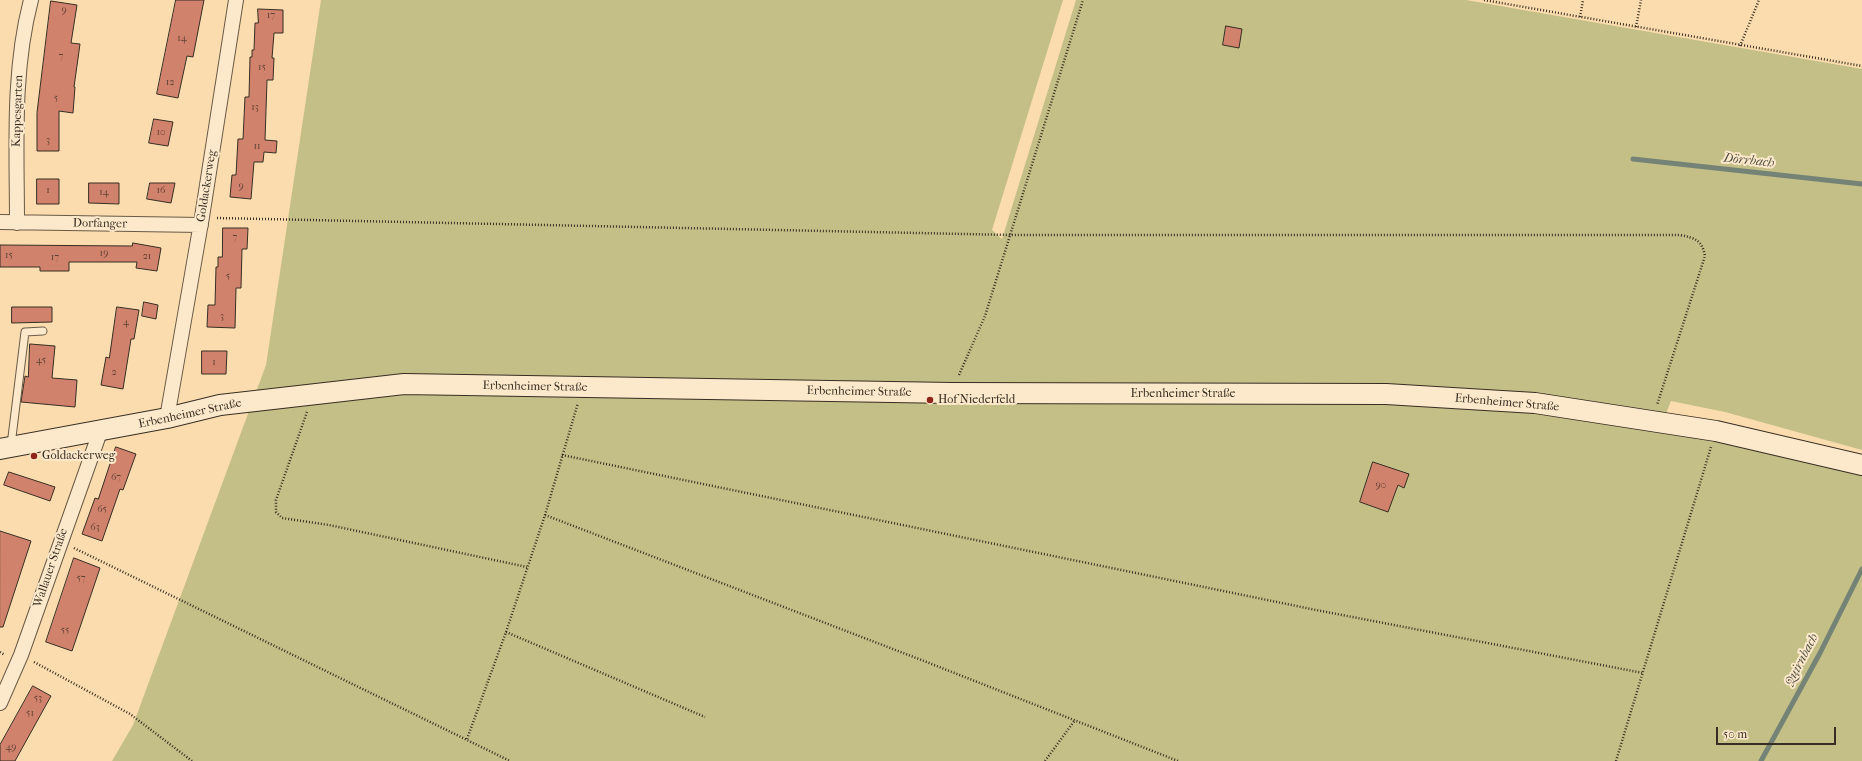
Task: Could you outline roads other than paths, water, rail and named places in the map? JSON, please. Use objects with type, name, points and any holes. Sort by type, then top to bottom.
[{"type":"street","name":"Kappesgarten","points":[[17,222],[17,100],[23,33],[31,0]]},
{"type":"street","name":"Goldackerweg","points":[[167,418],[202,221],[236,0]]},
{"type":"street","name":"Dorfanger","points":[[0,222],[202,221]]},
{"type":"street","name":"Erbenheimer Straße","points":[[6,448],[100,432],[220,405],[404,384],[952,393],[1386,394],[1535,403],[1716,431],[1862,465]]},
{"type":"street","name":"Wallauer Straße","points":[[0,703],[21,655],[100,432]]},
{"type":"lane","points":[[6,448],[25,332],[43,331]]},
{"type":"waterway","name":"Dörrbach","points":[[1633,159],[1862,184]]},
{"type":"waterway","name":"Quirnbach","points":[[1761,761],[1820,653],[1862,569]]},
{"type":"place","name":"Hof Niederfeld","points":[[930,400]]},
{"type":"place","name":"Goldackerweg","points":[[34,456]]}]
